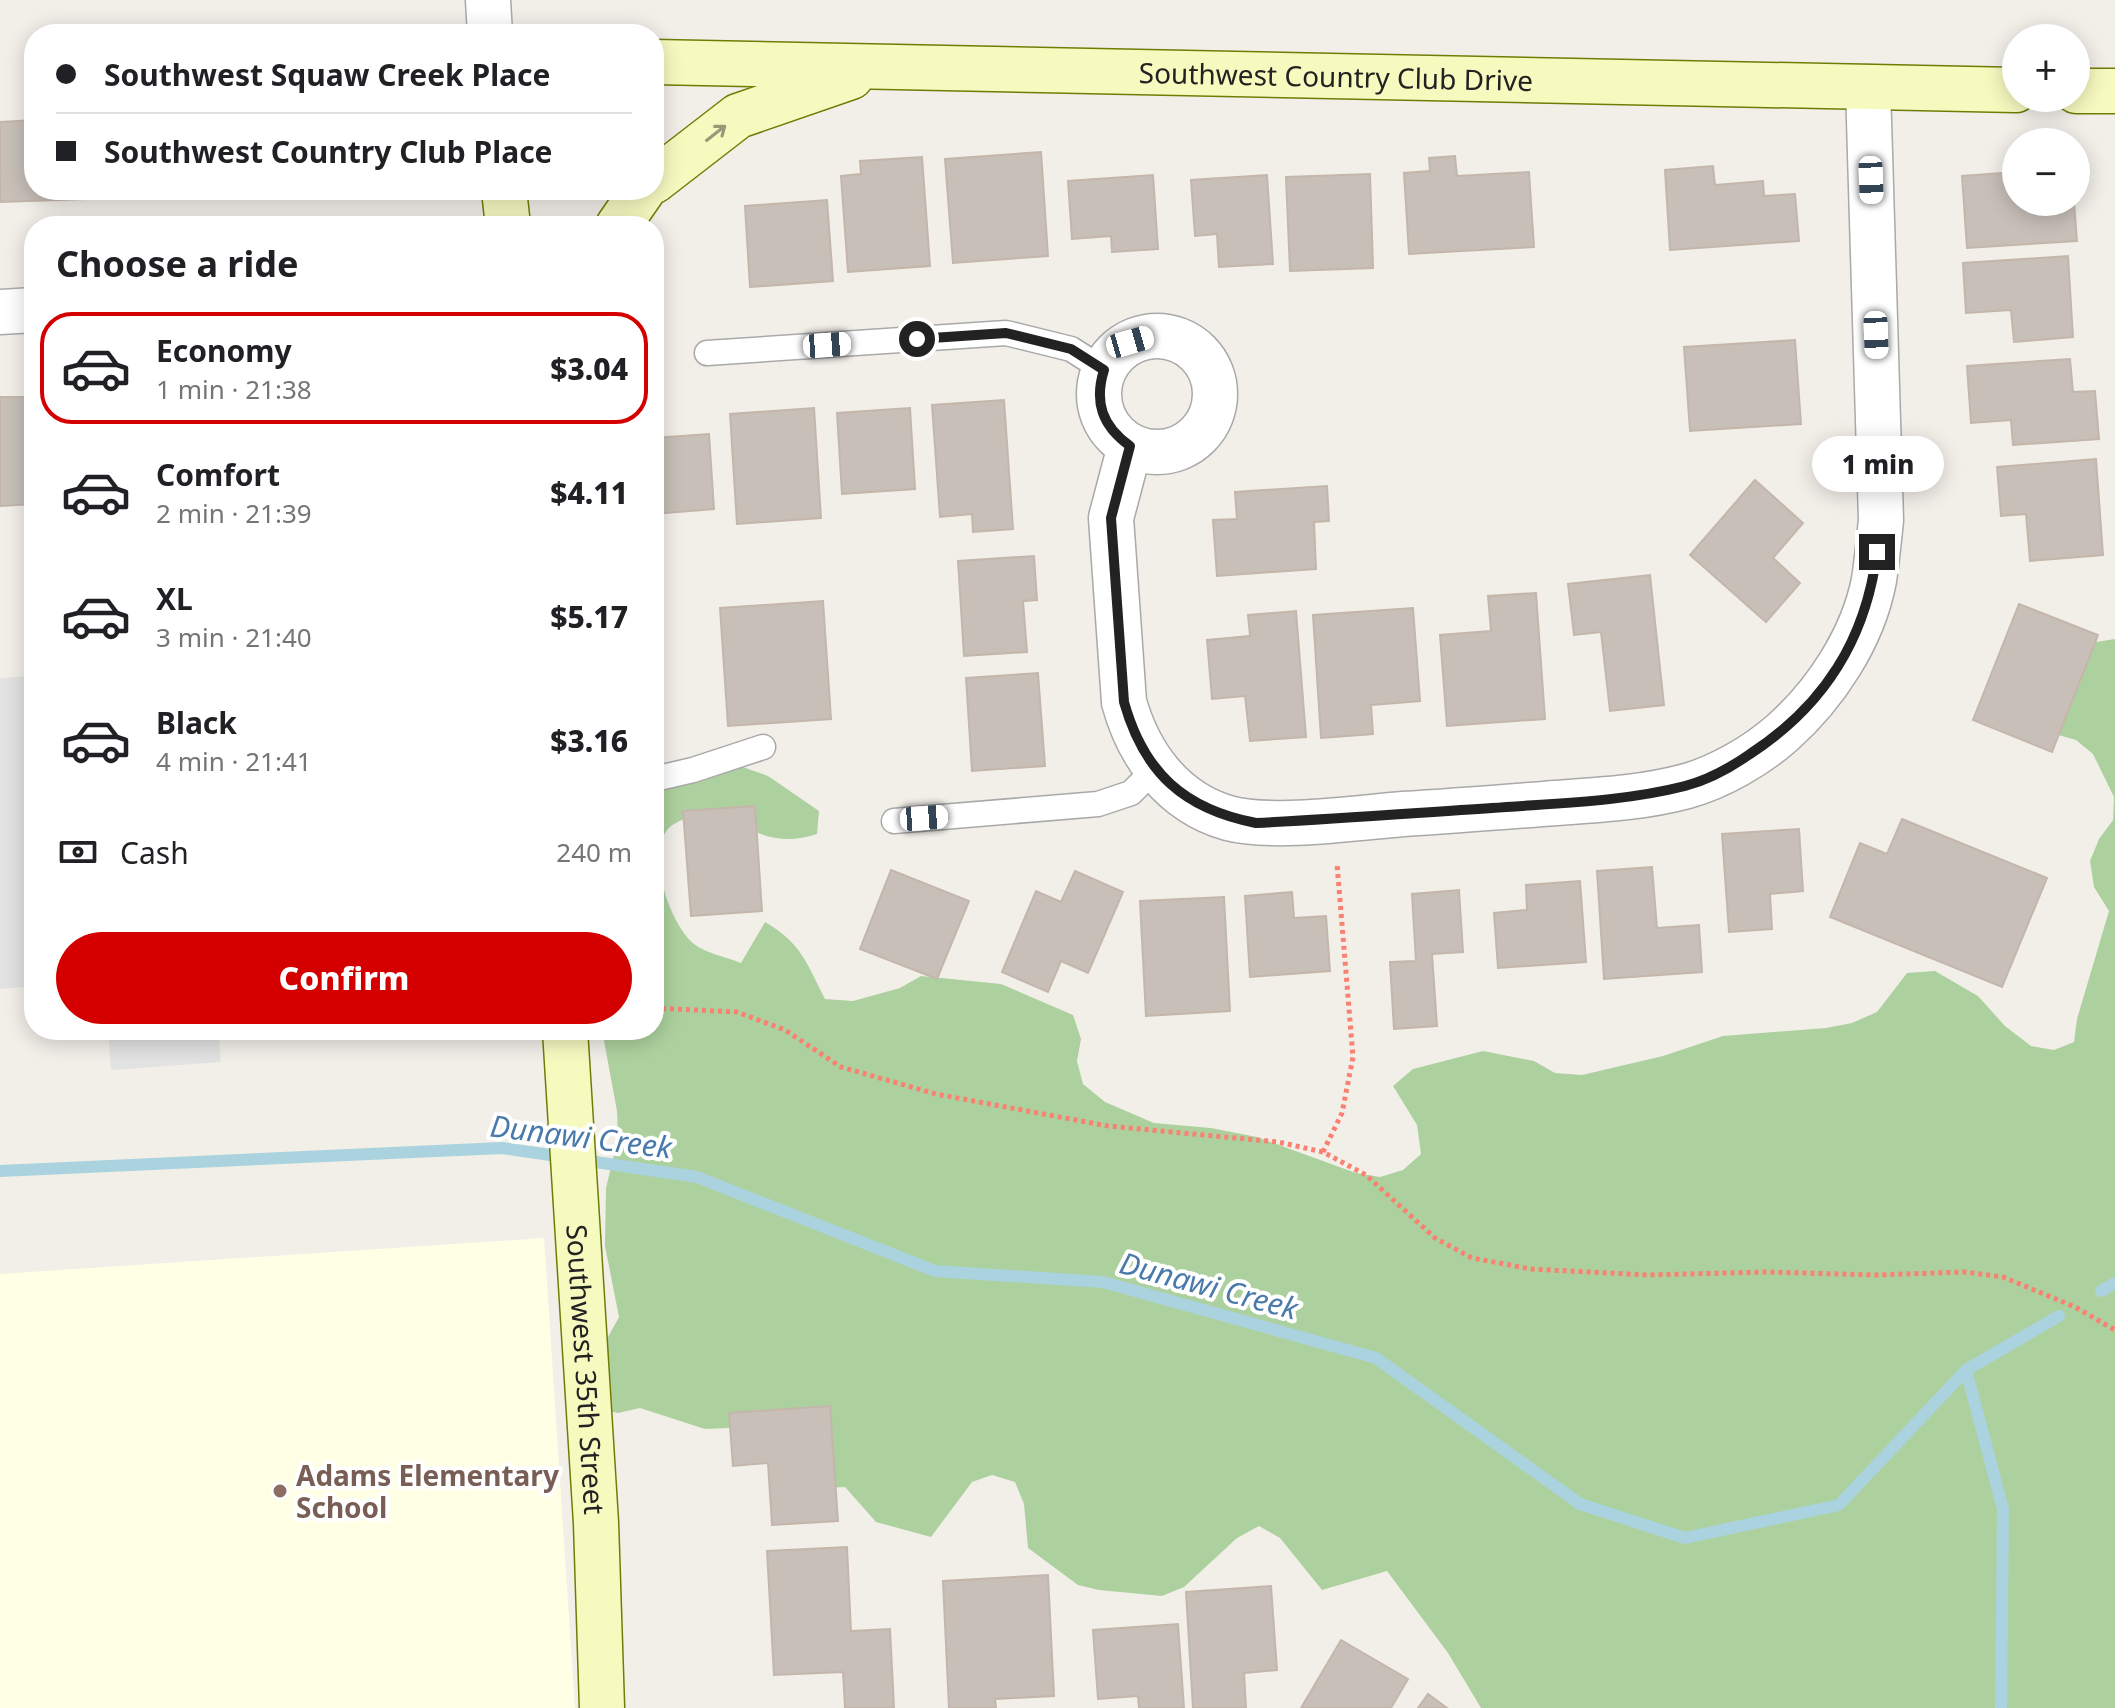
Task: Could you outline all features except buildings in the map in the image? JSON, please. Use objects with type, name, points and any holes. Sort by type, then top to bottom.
[{"type":"street","points":[[488,0],[489,24]]},
{"type":"street","name":"Southwest Country Club Drive","points":[[664,62],[2002,90]]},
{"type":"street","points":[[664,173],[738,116],[878,67]]},
{"type":"street","points":[[1130,446],[1111,518],[1123,687],[1132,731],[1155,769],[1176,790],[1200,806],[1228,818],[1256,823],[1332,819],[1627,798],[1688,785],[1727,770],[1780,735],[1819,697],[1852,643],[1873,583],[1881,520],[1868,87]]},
{"type":"street","points":[[2090,91],[2115,91]]},
{"type":"street","points":[[0,312],[24,311]]},
{"type":"street","points":[[1149,336],[1169,337],[1187,344],[1202,357],[1212,375],[1215,394],[1211,414],[1202,430],[1187,444],[1169,451],[1149,452],[1130,446],[1116,436],[1105,421],[1099,405],[1099,387],[1104,370],[1114,354],[1130,342],[1149,336]]},
{"type":"street","name":"Southwest 35th Street","points":[[566,1040],[596,1523],[602,1708]]},
{"type":"lane","points":[[707,353],[1006,333],[1071,349],[1104,370]]},
{"type":"lane","points":[[664,777],[763,747]]},
{"type":"lane","points":[[894,821],[1098,804],[1131,793],[1155,769]]},
{"type":"path","points":[[1323,1152],[1342,1113],[1353,1057],[1332,819]]},
{"type":"path","points":[[664,1008],[737,1012],[785,1030],[841,1067],[936,1094],[1108,1126],[1278,1142],[1323,1152],[1366,1175],[1435,1238],[1472,1258],[1531,1269],[1647,1275],[1964,1272],[2003,1277],[2075,1307],[2115,1330]]},
{"type":"shaded area","points":[[24,677],[24,987],[0,989],[0,678]]},
{"type":"shaded area","points":[[109,1040],[219,1040],[221,1062],[111,1070]]},
{"type":"shaded area","name":"Adams Elementary School","points":[[544,1238],[575,1708],[0,1708],[0,1274]]},
{"type":"green space","points":[[2115,639],[2115,1708],[1481,1708],[1448,1653],[1387,1571],[1322,1590],[1280,1538],[1259,1526],[1237,1538],[1184,1587],[1162,1596],[1099,1590],[1078,1585],[1028,1548],[1024,1504],[1015,1482],[992,1475],[972,1482],[931,1537],[876,1522],[845,1487],[823,1488],[796,1409],[728,1428],[705,1429],[640,1408],[618,1413],[596,1408],[597,1357],[619,1317],[605,1246],[606,1188],[618,1138],[617,1111],[604,1040],[664,1040],[664,889],[669,906],[685,934],[694,944],[710,952],[741,963],[765,922],[777,930],[795,946],[825,999],[853,1001],[900,988],[921,976],[1001,984],[1073,1015],[1081,1039],[1077,1061],[1083,1084],[1105,1102],[1154,1123],[1211,1128],[1257,1137],[1356,1173],[1380,1177],[1403,1170],[1421,1154],[1417,1125],[1393,1086],[1413,1069],[1483,1051],[1534,1061],[1555,1073],[1582,1075],[1663,1056],[1723,1036],[1852,1023],[1877,1012],[1907,973],[1935,971],[1978,996],[2005,1026],[2031,1046],[2054,1050],[2074,1042],[2077,1019],[2109,911],[2094,887],[2090,861],[2099,839],[2113,820],[2114,797],[2093,754],[2076,740],[2027,726],[2090,643]]},
{"type":"green space","points":[[740,766],[768,776],[819,811],[817,834],[801,838],[786,839],[761,834],[708,810],[681,820],[668,829],[664,837],[664,783]]},
{"type":"waterway","name":"Dunawi Creek","points":[[0,1171],[502,1148],[564,1157]]},
{"type":"waterway","name":"Dunawi Creek","points":[[582,1160],[697,1177],[935,1271],[1103,1282],[1376,1358],[1580,1504],[1685,1538],[1839,1505],[1966,1370],[2003,1509],[2001,1708]]},
{"type":"waterway","points":[[2101,1291],[2115,1283]]},
{"type":"waterway","points":[[1966,1370],[2059,1316]]},
{"type":"place","name":"Adams Elementary School","points":[[280,1491]]},
{"type":"route","points":[[917,339],[1006,333],[1071,349],[1104,370],[1099,387],[1099,405],[1105,421],[1116,436],[1130,446],[1111,518],[1124,702],[1132,731],[1155,769],[1176,790],[1200,806],[1228,818],[1256,823],[1627,798],[1688,785],[1727,770],[1780,735],[1819,697],[1852,643],[1873,583],[1877,552]]}]
